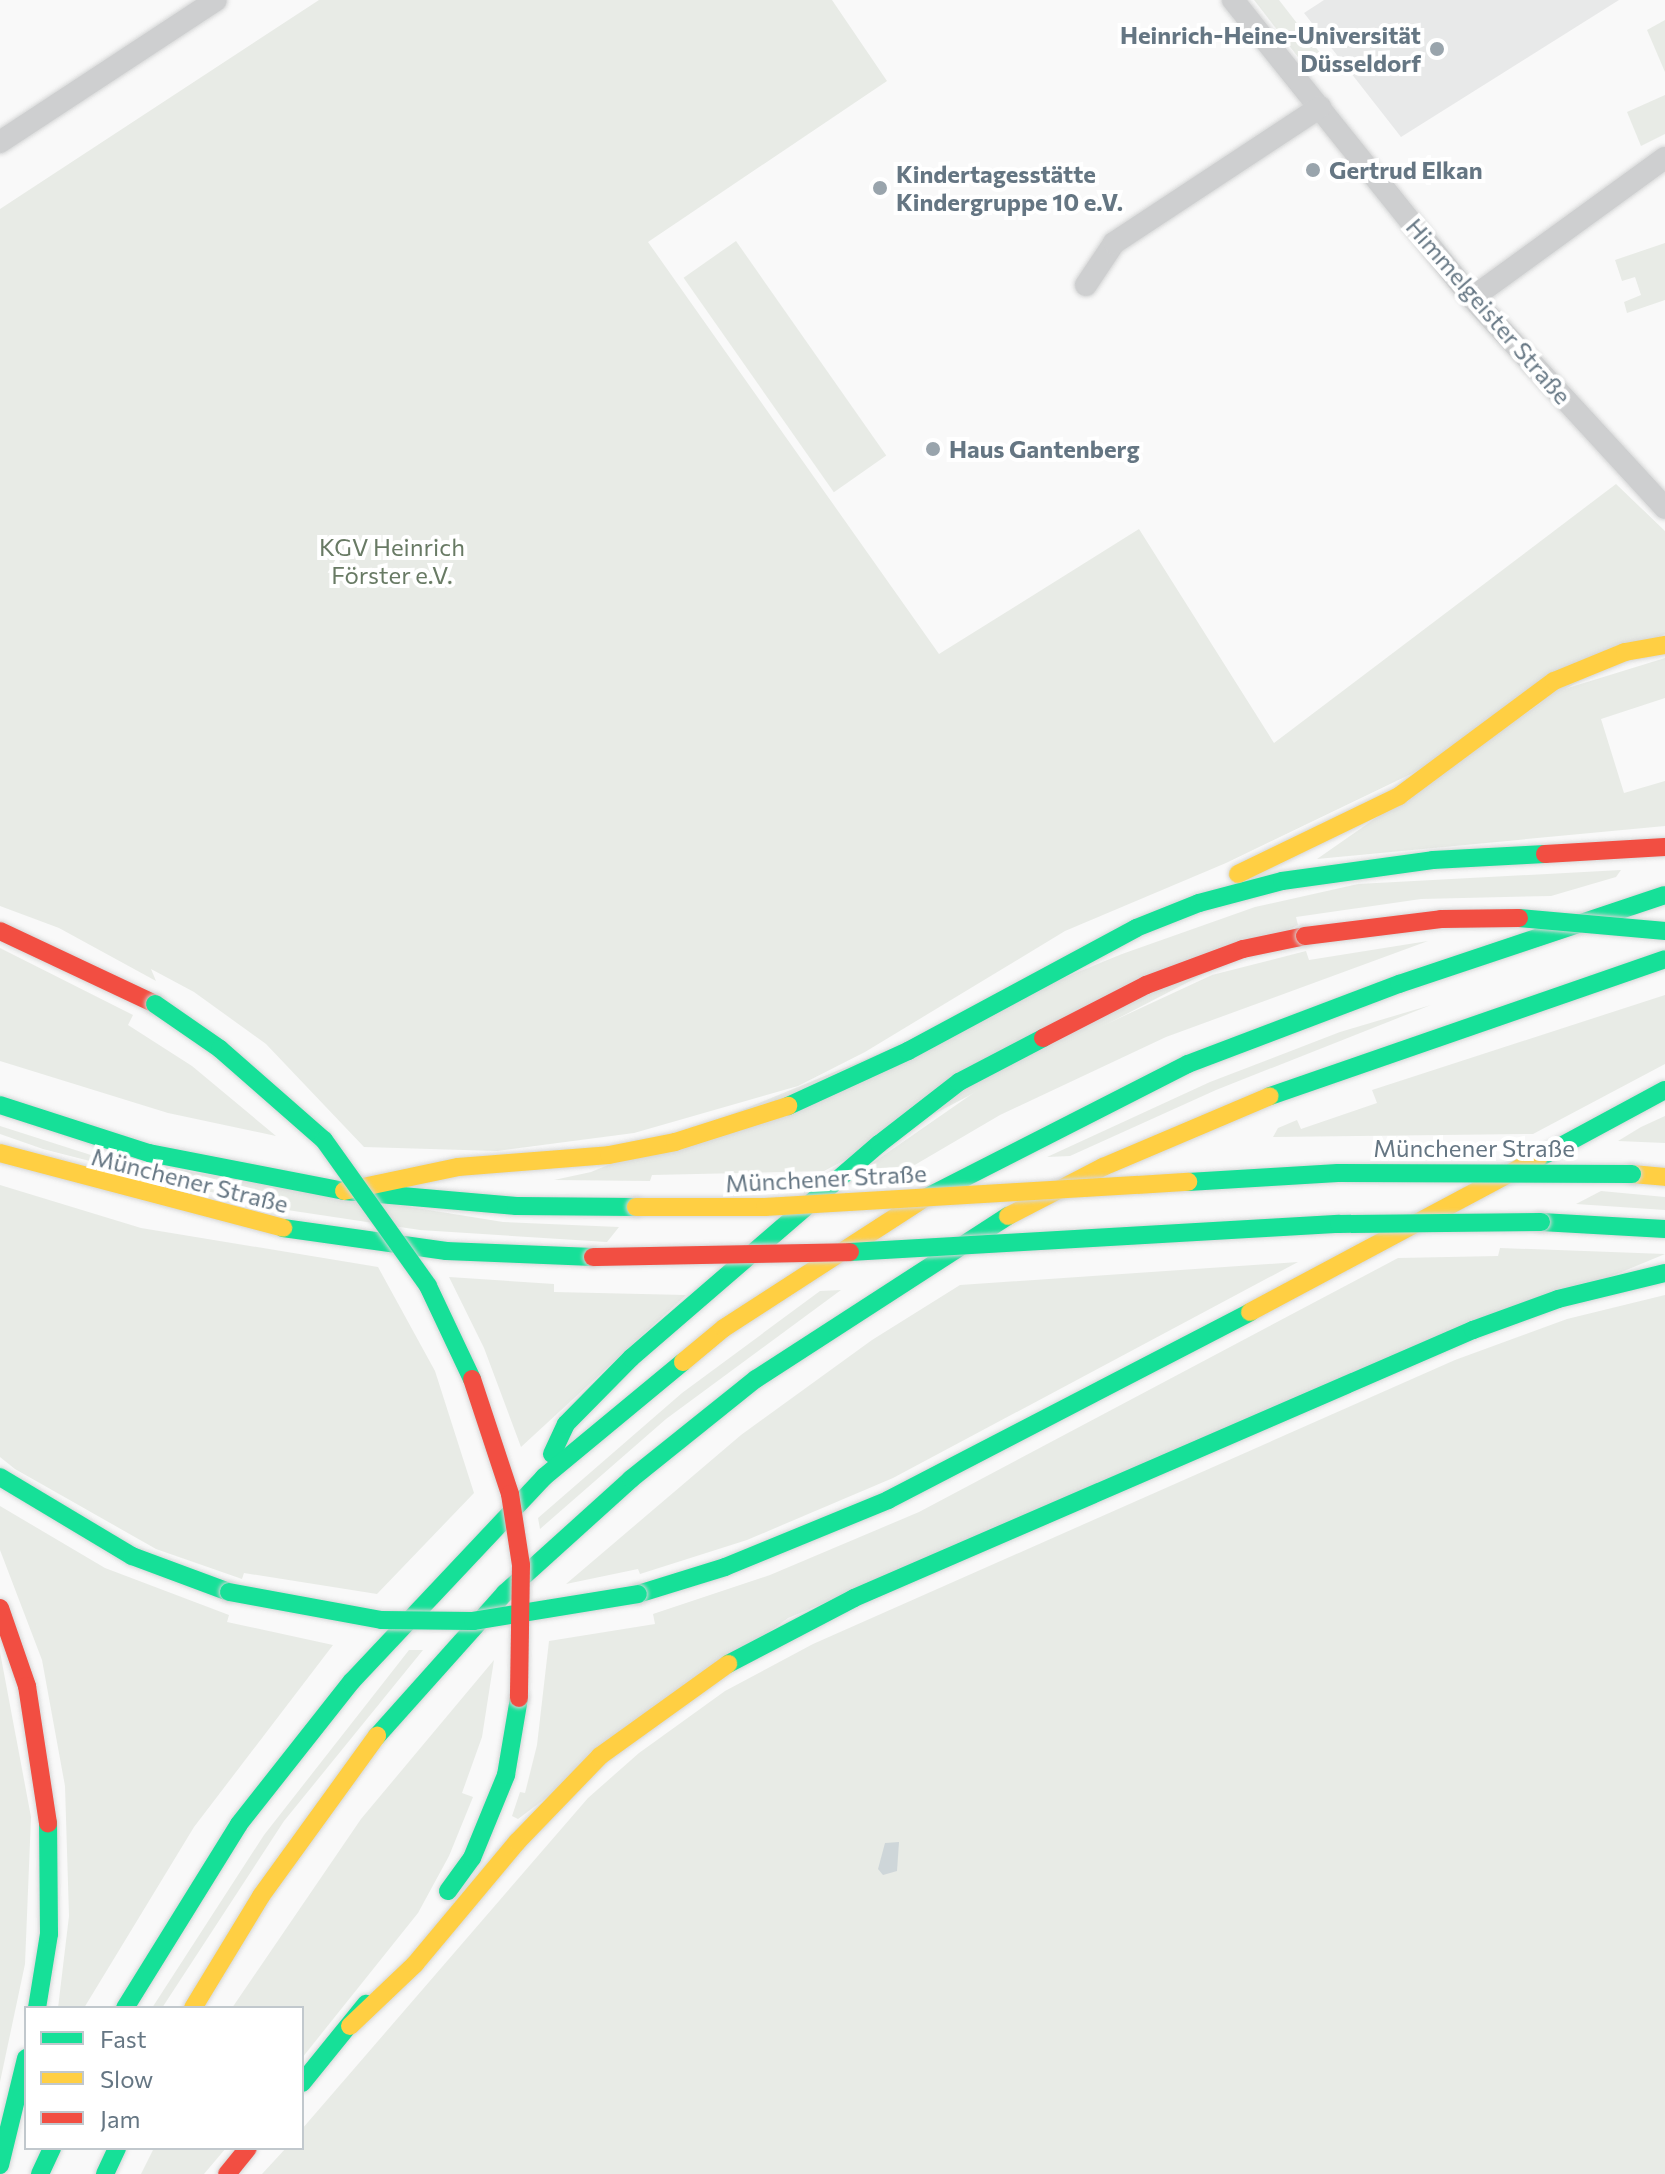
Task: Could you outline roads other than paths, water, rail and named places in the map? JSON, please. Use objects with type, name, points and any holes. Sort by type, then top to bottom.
[{"type":"highway","points":[[1199,903],[1254,865],[1359,820],[1399,796],[1554,681],[1625,652],[1665,645]]},
{"type":"highway","points":[[344,1191],[458,1167],[609,1155],[675,1142],[796,1104],[908,1051],[1075,958],[1199,903],[1339,870],[1665,847]]},
{"type":"highway","points":[[126,2006],[194,1889],[314,1728],[382,1648],[544,1477],[724,1328],[827,1257],[948,1183],[1076,1116],[1188,1064],[1399,984],[1665,895]]},
{"type":"highway","points":[[544,1477],[566,1424],[631,1358],[879,1144],[959,1082],[1146,985],[1243,949],[1305,936],[1441,919],[1541,918],[1665,931]]},
{"type":"highway","points":[[0,931],[155,1004],[220,1049],[324,1140],[378,1210],[428,1286],[466,1363],[510,1494],[521,1565],[519,1698],[506,1775],[472,1858],[350,2026],[304,2081]]},
{"type":"highway","points":[[194,2006],[261,1896],[365,1750],[505,1593],[631,1479],[756,1379],[870,1298],[971,1236],[1103,1167],[1221,1114],[1393,1049],[1665,959]]},
{"type":"highway","points":[[0,1477],[132,1556],[229,1592],[381,1620],[473,1621],[638,1594],[725,1567],[888,1500],[1092,1397],[1665,1090]]},
{"type":"highway","points":[[1631,1109],[1665,1101]]},
{"type":"highway","name":"Münchener Straße","points":[[0,1105],[149,1153],[344,1191],[516,1206],[765,1207],[1338,1173],[1632,1174],[1665,1177]]},
{"type":"highway","name":"Münchener Straße","points":[[0,1153],[140,1194],[305,1233],[446,1251],[593,1257],[878,1252],[1339,1224],[1541,1222],[1665,1229]]},
{"type":"highway","points":[[350,2026],[415,1964],[517,1842],[600,1756],[672,1699],[738,1657],[854,1598],[1473,1330],[1558,1299],[1665,1273]]},
{"type":"highway","points":[[0,1608],[27,1686],[48,1814],[49,1934],[37,2006]]},
{"type":"highway","points":[[0,2165],[24,2066]]},
{"type":"highway","points":[[40,2174],[51,2150]]},
{"type":"highway","points":[[105,2174],[116,2150]]},
{"type":"highway","points":[[227,2174],[246,2150]]},
{"type":"street","points":[[0,142],[216,0]]},
{"type":"street","name":"Himmelgeister Straße","points":[[1233,0],[1472,298],[1665,508]]},
{"type":"street","points":[[1086,285],[1114,243],[1320,107]]},
{"type":"street","points":[[1472,298],[1665,158]]},
{"type":"place","name":"Heinrich-Heine-Universität Düsseldorf","points":[[1437,49]]},
{"type":"place","name":"Gertrud Elkan","points":[[1313,170]]},
{"type":"place","name":"Kindertagesstätte Kindergruppe 10 e.V.","points":[[880,188]]},
{"type":"place","name":"Haus Gantenberg","points":[[933,449]]},
{"type":"park label","name":"KGV Heinrich Förster e.V.","points":[[392,561]]}]
